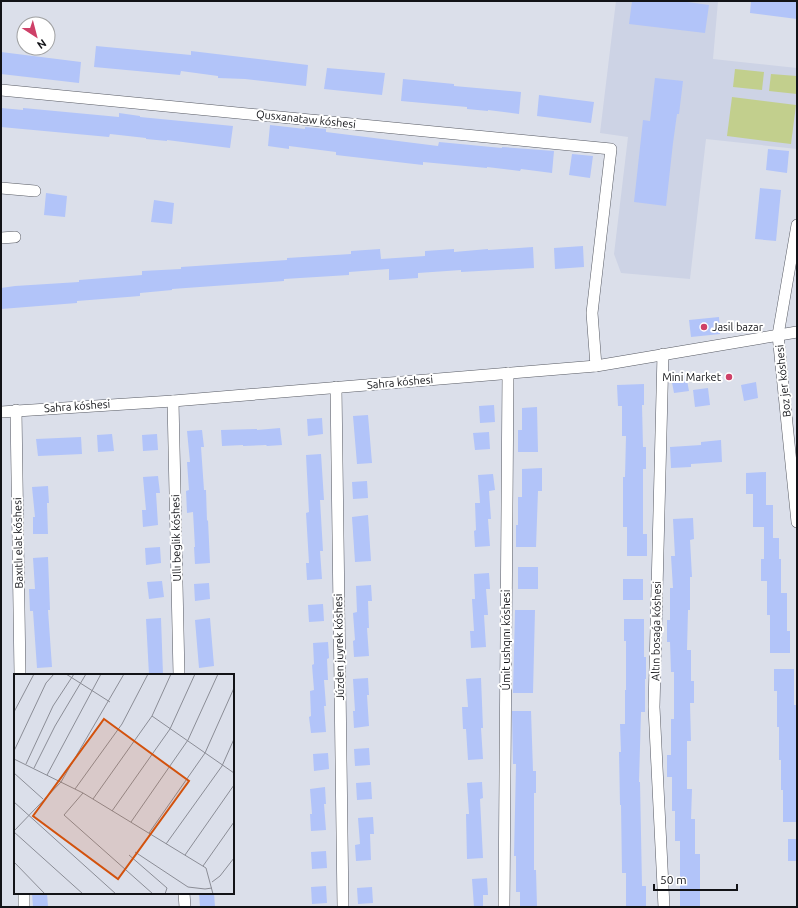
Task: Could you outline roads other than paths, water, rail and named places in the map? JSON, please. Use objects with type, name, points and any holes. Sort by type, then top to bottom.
[{"type":"street","name":"Qusxanataw kóshesi","points":[[1,90],[611,149],[592,313],[596,366]]},
{"type":"street","points":[[1,188],[35,191]]},
{"type":"street","name":"Boz jer kóshesi","points":[[797,225],[778,335],[797,522]]},
{"type":"street","points":[[1,238],[15,237]]},
{"type":"street","name":"Sahra kóshesi","points":[[1,412],[173,400],[596,366],[797,332]]},
{"type":"street","name":"Altın bosaǵa kóshesi","points":[[663,354],[654,707],[664,907]]},
{"type":"street","name":"Úmit ushqını kóshesi","points":[[504,907],[508,373]]},
{"type":"street","name":"Júzden juyrek kóshesi","points":[[336,387],[343,907]]},
{"type":"street","name":"Ullı beglik kóshesi","points":[[173,400],[179,674]]},
{"type":"street","name":"Baxıtlı elat kóshesi","points":[[16,410],[20,674]]},
{"type":"street","points":[[24,894],[24,907]]},
{"type":"street","points":[[184,894],[184,907]]},
{"type":"place","name":"Jasil bazar","points":[[704,327]]},
{"type":"place","name":"Mini Market","points":[[729,377]]}]
